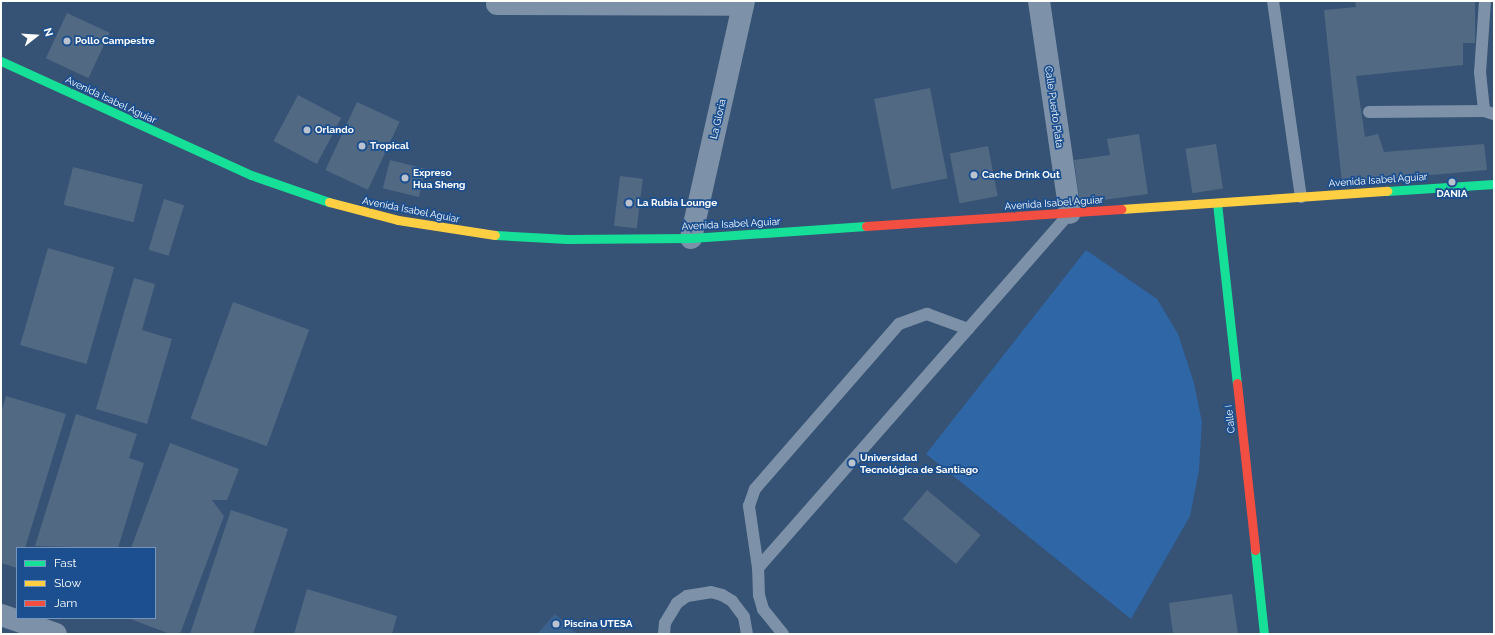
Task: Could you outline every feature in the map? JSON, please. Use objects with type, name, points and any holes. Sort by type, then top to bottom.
[{"type":"main road","name":"Avenida Isabel Aguiar","points":[[1,62],[250,175],[344,207],[405,222],[503,236],[567,239],[691,238],[1494,184]]},
{"type":"main road","name":"Calle I","points":[[1217,203],[1264,634]]},
{"type":"street","name":"Calle Puerto Plata","points":[[1039,1],[1070,212]]},
{"type":"street","points":[[497,4],[744,3]]},
{"type":"street","name":"La Gloria","points":[[691,238],[744,3]]},
{"type":"street","points":[[1,615],[56,634]]},
{"type":"lane","points":[[1273,1],[1301,197]]},
{"type":"lane","points":[[1369,112],[1489,113],[1480,72],[1485,1]]},
{"type":"lane","points":[[758,568],[1070,212]]},
{"type":"lane","points":[[783,634],[763,609],[759,595],[758,568],[749,506],[755,490],[899,324],[927,314],[968,329]]},
{"type":"lane","points":[[664,634],[665,623],[677,603],[698,592],[722,595],[732,602],[744,617],[747,634]]},
{"type":"lane","points":[[744,617],[763,609]]},
{"type":"shaded area","points":[[1086,250],[1157,299],[1178,334],[1194,383],[1202,422],[1199,470],[1190,516],[1131,619],[926,454]]},
{"type":"shaded area","name":"Piscina UTESA","points":[[555,614],[577,634],[537,634]]},
{"type":"building","points":[[1355,1],[1475,1],[1475,43],[1463,43],[1463,65],[1356,76],[1365,137],[1378,134],[1384,152],[1484,144],[1487,170],[1342,183],[1324,10],[1356,7]]},
{"type":"building","points":[[67,13],[110,33],[88,78],[46,58]]},
{"type":"building","points":[[930,88],[948,178],[892,189],[874,99]]},
{"type":"building","name":"Orlando","points":[[298,95],[341,118],[317,164],[274,141]]},
{"type":"building","name":"Tropical","points":[[357,102],[400,122],[368,190],[325,170]]},
{"type":"building","points":[[1139,134],[1148,194],[1080,203],[1074,160],[1110,155],[1107,139]]},
{"type":"building","points":[[1216,144],[1223,188],[1192,193],[1185,149]]},
{"type":"building","name":"Cache Drink Out","points":[[988,146],[998,196],[959,204],[950,153]]},
{"type":"building","name":"Expreso Hua Sheng","points":[[390,160],[426,169],[419,197],[383,188]]},
{"type":"building","points":[[73,167],[143,184],[133,222],[64,205]]},
{"type":"building","name":"La Rubia Lounge","points":[[620,176],[643,179],[637,228],[614,226]]},
{"type":"building","points":[[164,199],[184,205],[169,256],[149,250]]},
{"type":"building","points":[[48,248],[114,267],[86,364],[20,345]]},
{"type":"building","points":[[134,278],[155,284],[142,330],[172,339],[147,424],[96,409]]},
{"type":"building","points":[[233,302],[309,330],[267,446],[191,419]]},
{"type":"building","points":[[6,396],[66,414],[25,547],[16,547],[16,568],[1,563],[1,413]]},
{"type":"building","points":[[76,414],[137,434],[129,458],[144,463],[118,547],[35,546]]},
{"type":"building","points":[[170,443],[239,469],[227,500],[212,500],[224,516],[180,634],[170,634],[131,619],[156,619],[156,547],[131,547]]},
{"type":"building","points":[[927,490],[981,535],[956,564],[903,519]]},
{"type":"building","points":[[231,510],[288,529],[253,634],[190,634]]},
{"type":"building","points":[[307,589],[397,616],[392,634],[294,634]]},
{"type":"building","points":[[1232,594],[1238,634],[1173,634],[1169,603]]},
{"type":"traffic: fast","points":[[1,61],[251,175],[329,202]]},
{"type":"traffic: fast","points":[[1387,191],[1494,184]]},
{"type":"traffic: fast","points":[[1217,203],[1237,383]]},
{"type":"traffic: fast","points":[[495,235],[567,239],[691,238],[866,226]]},
{"type":"traffic: fast","points":[[1255,550],[1264,634]]},
{"type":"traffic: slow","points":[[1121,209],[1387,191]]},
{"type":"traffic: slow","points":[[329,202],[398,220],[495,235]]},
{"type":"traffic: jam","points":[[866,226],[1121,209]]},
{"type":"traffic: jam","points":[[1237,383],[1255,550]]},
{"type":"place","name":"Pollo Campestre","points":[[67,41]]},
{"type":"place","name":"Orlando","points":[[307,130]]},
{"type":"place","name":"Tropical","points":[[362,146]]},
{"type":"place","name":"Cache Drink Out","points":[[974,175]]},
{"type":"place","name":"Expreso Hua Sheng","points":[[405,178]]},
{"type":"place","name":"DANIA","points":[[1452,182]]},
{"type":"place","name":"La Rubia Lounge","points":[[629,203]]},
{"type":"place","name":"Universidad Tecnológica de Santiago","points":[[852,463]]},
{"type":"place","name":"Piscina UTESA","points":[[556,624]]}]
